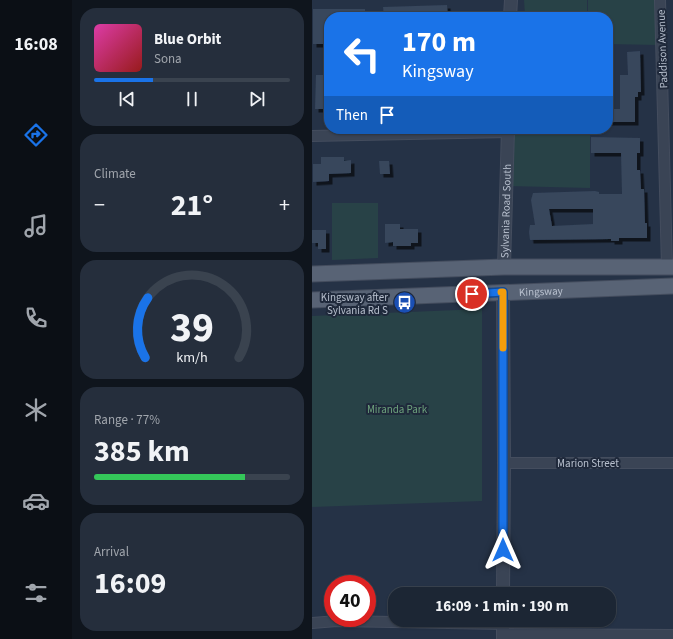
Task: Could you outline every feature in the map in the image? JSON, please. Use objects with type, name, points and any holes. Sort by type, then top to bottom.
[{"type":"main road","points":[[312,274],[504,267],[670,267]]},
{"type":"main road","name":"Sylvania Road South","points":[[503,292],[504,267]]},
{"type":"main road","name":"Kingsway","points":[[312,300],[673,286]]},
{"type":"street","points":[[510,12],[511,0]]},
{"type":"street","name":"Paddison Avenue","points":[[660,0],[670,267]]},
{"type":"street","points":[[312,136],[377,134]]},
{"type":"street","name":"Sylvania Road South","points":[[504,267],[508,134]]},
{"type":"street","points":[[503,292],[503,587]]},
{"type":"street","name":"Marion Street","points":[[504,463],[673,463]]},
{"type":"street","points":[[312,623],[337,621],[673,636]]},
{"type":"green space","points":[[524,0],[587,0],[587,12],[525,12]]},
{"type":"green space","points":[[588,0],[656,0],[657,45],[613,44],[613,12],[588,12]]},
{"type":"green space","points":[[508,134],[590,134],[590,188],[507,186]]},
{"type":"green space","points":[[332,203],[378,203],[378,258],[332,260]]},
{"type":"green space","name":"Miranda Park","points":[[482,309],[482,501],[312,507],[312,316]]},
{"type":"building","points":[[447,5],[448,12],[384,12],[383,7]]},
{"type":"building","points":[[313,9],[365,9],[365,12],[324,12],[324,44],[313,44]]},
{"type":"building","points":[[640,51],[641,92],[638,92],[638,97],[635,97],[635,122],[613,122],[613,109],[620,109],[620,75],[628,75],[627,52]]},
{"type":"building","points":[[316,75],[324,75],[324,109],[315,109]]},
{"type":"building","points":[[591,137],[640,138],[640,153],[637,153],[637,170],[640,170],[641,189],[644,189],[647,238],[619,238],[619,241],[611,241],[611,239],[530,240],[530,225],[535,225],[531,200],[533,193],[595,191],[599,192],[599,194],[622,194],[621,153],[591,153]],"holes":[[[549,209],[593,209],[593,224],[552,226]]]},
{"type":"building","points":[[321,157],[344,157],[344,161],[351,160],[351,173],[329,174],[329,181],[313,182],[313,164],[321,164]]},
{"type":"building","points":[[379,161],[389,161],[390,174],[380,174]]},
{"type":"building","points":[[385,224],[400,224],[400,229],[418,229],[418,243],[411,243],[411,246],[393,246],[393,242],[385,243]]},
{"type":"building","points":[[312,230],[326,230],[326,249],[318,249],[318,243],[312,243]]},
{"type":"slow traffic","points":[[501,292],[503,292],[503,348]]},
{"type":"place","name":"Kingsway after Sylvania Rd S","points":[[404,303]]},
{"type":"route","points":[[472,294],[503,292],[503,550]]}]
